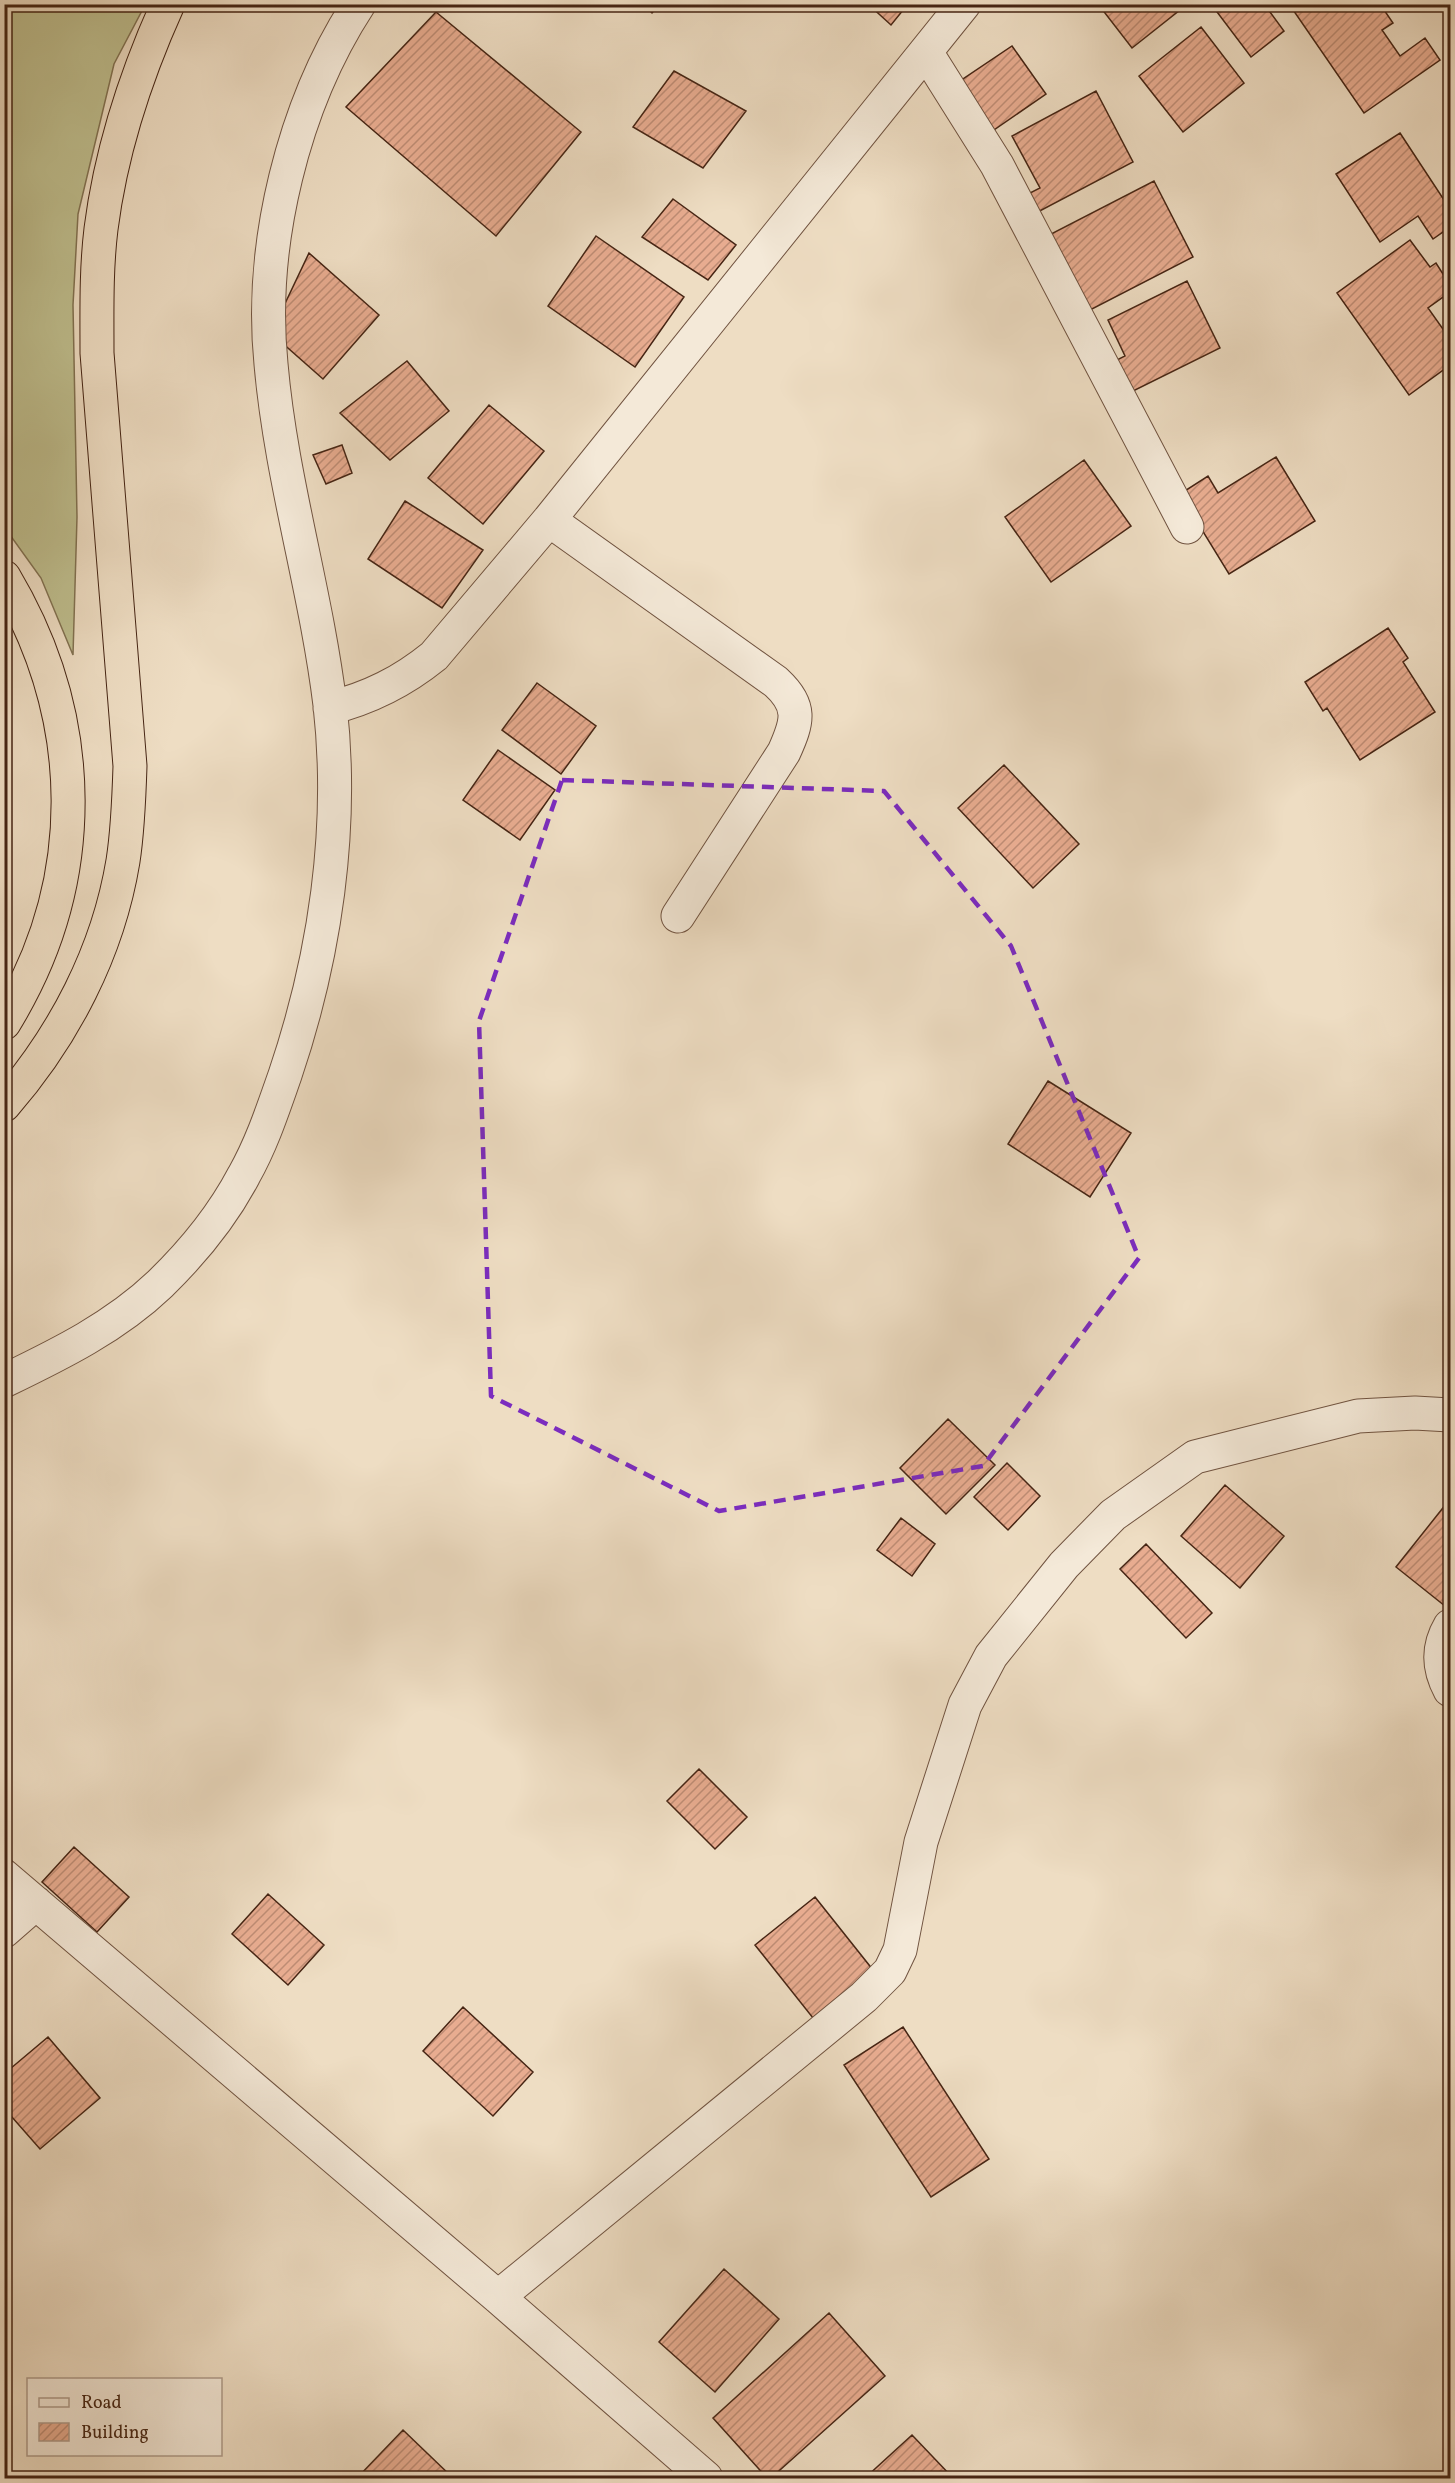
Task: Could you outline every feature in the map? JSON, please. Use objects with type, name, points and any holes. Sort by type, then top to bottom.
[{"type":"highway","points":[[4,1105],[25,1081],[53,1042],[76,999],[97,955],[112,909],[123,862],[130,766],[97,353],[97,291],[101,230],[111,169],[126,109],[147,51],[168,4]]},
{"type":"highway","points":[[4,577],[23,609],[42,653],[57,699],[65,746],[69,794],[67,842],[57,898],[46,935],[28,980],[4,1023]]},
{"type":"street","points":[[4,1381],[86,1339],[125,1313],[160,1284],[192,1250],[220,1214],[244,1175],[264,1134],[298,1038],[312,984],[323,930],[330,875],[334,764],[323,653],[277,414],[270,362],[269,310],[272,258],[278,216],[292,155],[329,58],[359,4]]},
{"type":"street","points":[[330,708],[358,701],[386,690],[434,656],[549,520],[964,4]]},
{"type":"street","points":[[926,52],[997,165],[1187,527]]},
{"type":"street","points":[[549,520],[777,682],[790,695],[795,713],[794,730],[784,752],[678,916]]},
{"type":"street","points":[[498,2297],[864,1997],[890,1971],[900,1950],[921,1842],[965,1705],[991,1656],[1064,1565],[1113,1515],[1195,1457],[1358,1416],[1415,1413],[1450,1415]]},
{"type":"street","points":[[1450,1626],[1445,1636],[1440,1666],[1450,1690]]},
{"type":"street","points":[[4,1876],[498,2297],[706,2478]]},
{"type":"street","points":[[4,1931],[36,1903]]},
{"type":"highlighted area","points":[[562,780],[884,791],[1011,946],[1139,1258],[983,1466],[719,1511],[491,1396],[479,1021]]},
{"type":"green space","points":[[5,4],[145,5],[114,64],[78,214],[73,305],[77,517],[73,655],[41,578],[5,528]]},
{"type":"building","points":[[643,4],[660,4],[652,13]]},
{"type":"building","points":[[868,4],[908,4],[891,25]]},
{"type":"building","points":[[1098,4],[1184,4],[1185,6],[1132,48]]},
{"type":"building","points":[[1211,4],[1264,4],[1284,31],[1251,57]]},
{"type":"building","points":[[1289,4],[1380,4],[1393,23],[1382,30],[1400,56],[1425,38],[1440,60],[1364,113]]},
{"type":"building","points":[[436,12],[581,132],[496,236],[346,107]]},
{"type":"building","points":[[1201,27],[1244,83],[1183,132],[1139,76]]},
{"type":"building","points":[[1012,46],[1046,94],[991,132],[957,83]]},
{"type":"building","points":[[674,71],[746,111],[703,168],[633,127]]},
{"type":"building","points":[[1096,91],[1133,162],[1034,214],[1024,196],[1040,188],[1012,136]]},
{"type":"building","points":[[1400,133],[1444,200],[1450,196],[1450,227],[1433,239],[1418,216],[1380,242],[1336,174]]},
{"type":"building","points":[[1154,181],[1193,257],[1090,310],[1051,234]]},
{"type":"building","points":[[673,199],[736,245],[708,280],[642,237]]},
{"type":"building","points":[[596,236],[684,297],[635,367],[548,306]]},
{"type":"building","points":[[1410,240],[1430,267],[1436,263],[1450,285],[1450,292],[1428,308],[1450,339],[1450,365],[1409,395],[1337,293]]},
{"type":"building","points":[[309,253],[379,315],[323,379],[271,333]]},
{"type":"building","points":[[1187,281],[1220,348],[1125,395],[1109,364],[1125,356],[1108,320]]},
{"type":"building","points":[[407,361],[449,411],[390,460],[340,413]]},
{"type":"building","points":[[489,405],[544,451],[483,524],[428,478]]},
{"type":"building","points":[[342,445],[352,473],[326,484],[313,455]]},
{"type":"building","points":[[1276,457],[1315,521],[1229,574],[1180,494],[1208,476],[1218,493]]},
{"type":"building","points":[[1084,460],[1131,526],[1051,582],[1005,517]]},
{"type":"building","points":[[405,501],[483,550],[442,608],[368,559]]},
{"type":"building","points":[[1388,628],[1408,658],[1403,662],[1435,712],[1360,760],[1327,708],[1323,711],[1305,682]]},
{"type":"building","points":[[537,683],[596,726],[561,774],[502,730]]},
{"type":"building","points":[[498,750],[555,790],[520,840],[463,800]]},
{"type":"building","points":[[1004,765],[1079,844],[1033,888],[958,808]]},
{"type":"building","points":[[1048,1081],[1131,1133],[1090,1197],[1008,1144]]},
{"type":"building","points":[[948,1419],[995,1465],[946,1514],[900,1468]]},
{"type":"building","points":[[1007,1463],[1040,1496],[1008,1530],[974,1497]]},
{"type":"building","points":[[1225,1485],[1284,1536],[1240,1588],[1181,1536]]},
{"type":"building","points":[[1450,1499],[1450,1610],[1396,1567]]},
{"type":"building","points":[[901,1518],[935,1544],[912,1576],[877,1550]]},
{"type":"building","points":[[1146,1544],[1212,1613],[1186,1638],[1120,1569]]},
{"type":"building","points":[[699,1769],[747,1817],[715,1849],[667,1801]]},
{"type":"building","points":[[74,1847],[129,1897],[97,1932],[42,1882]]},
{"type":"building","points":[[268,1894],[324,1945],[288,1985],[232,1934]]},
{"type":"building","points":[[815,1897],[873,1970],[813,2018],[755,1945]]},
{"type":"building","points":[[463,2007],[533,2072],[493,2116],[423,2051]]},
{"type":"building","points":[[903,2027],[989,2159],[931,2197],[844,2065]]},
{"type":"building","points":[[48,2037],[100,2098],[40,2149],[4,2108],[4,2074]]},
{"type":"building","points":[[724,2269],[779,2319],[715,2392],[659,2342]]},
{"type":"building","points":[[829,2313],[885,2376],[771,2478],[767,2478],[713,2418]]},
{"type":"building","points":[[403,2430],[453,2478],[357,2478]]},
{"type":"building","points":[[912,2435],[953,2478],[865,2478]]}]
